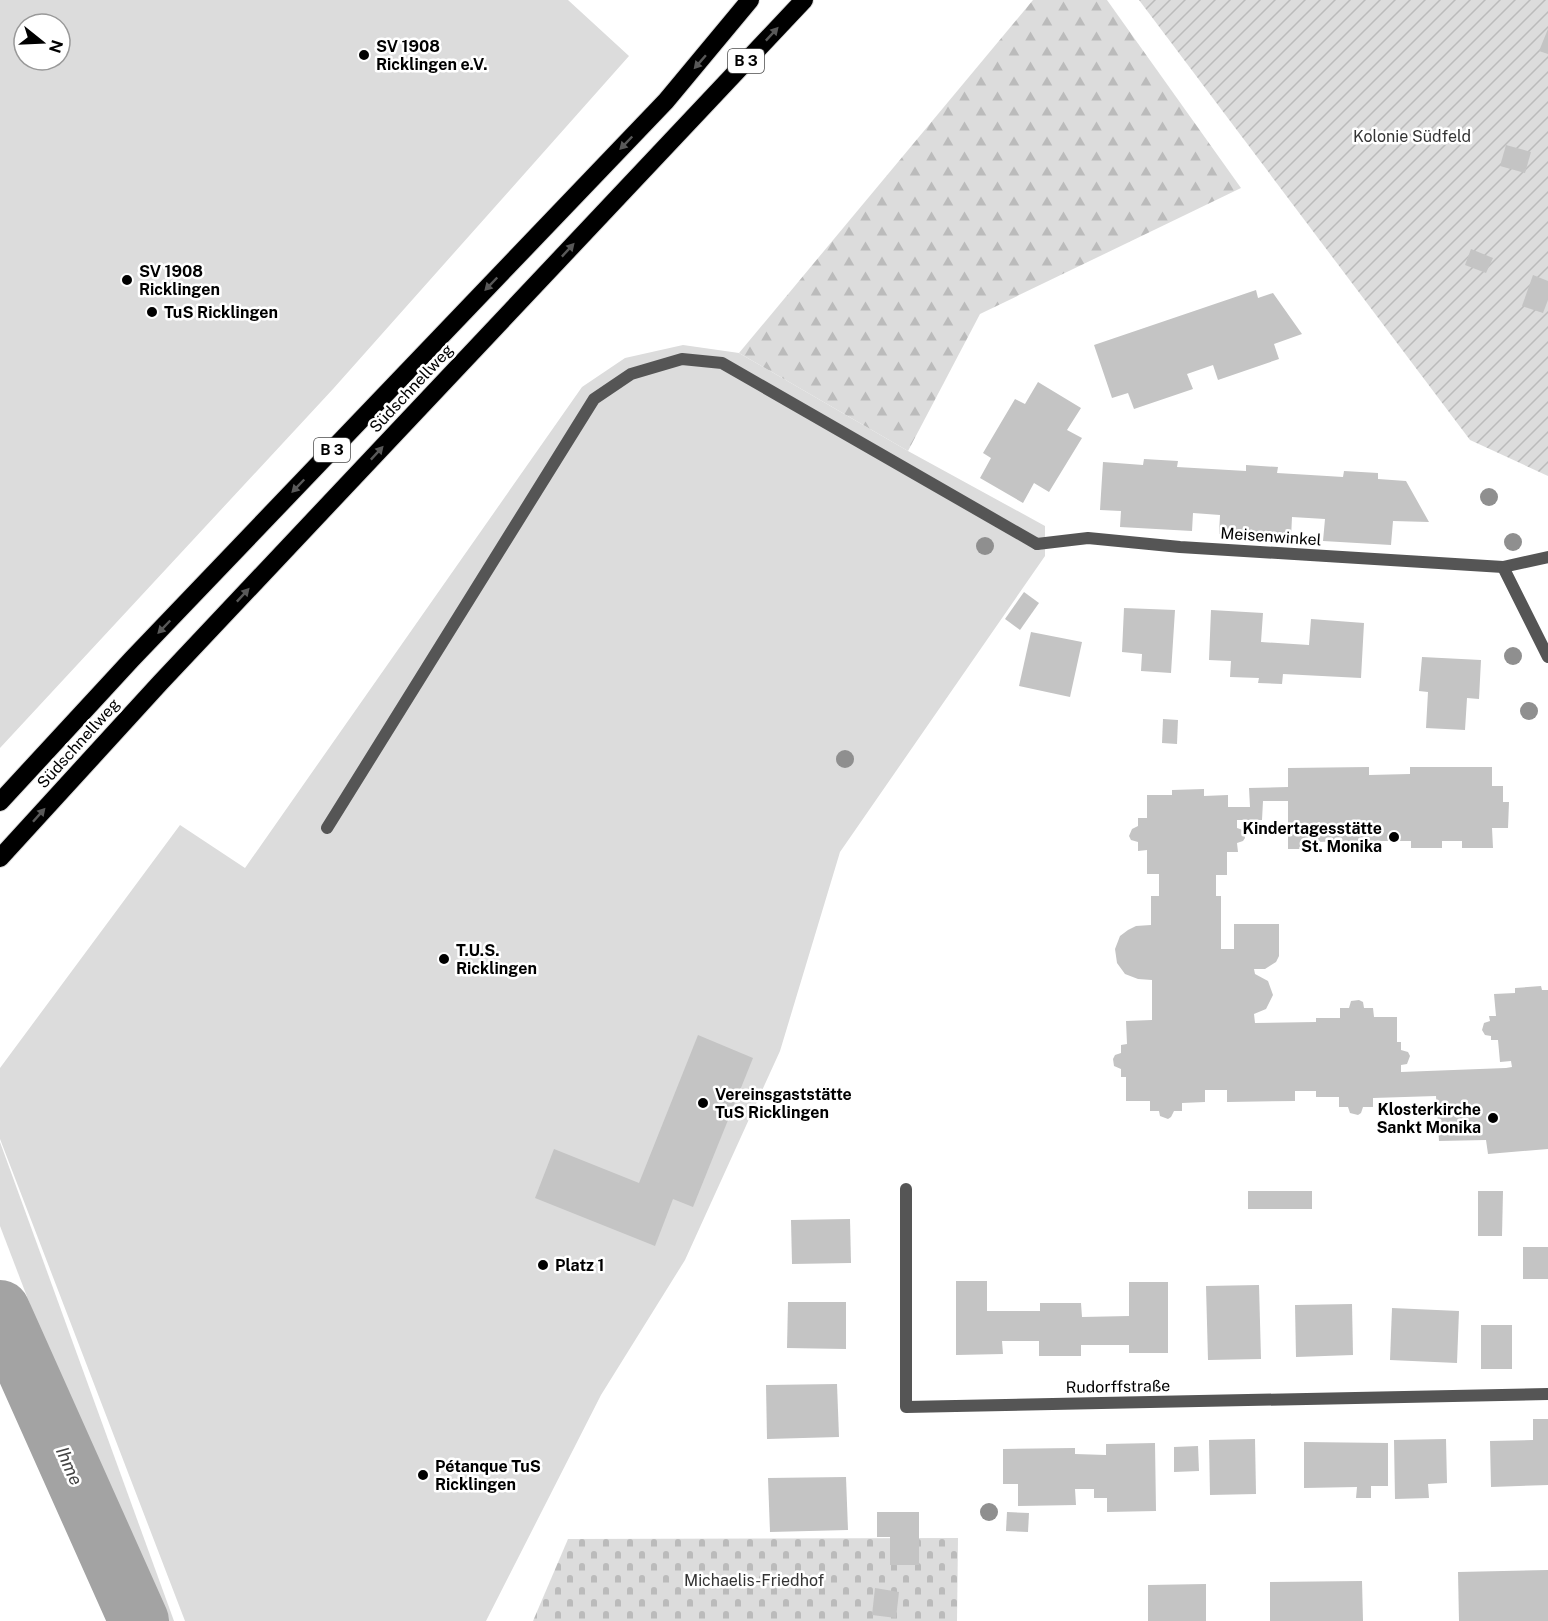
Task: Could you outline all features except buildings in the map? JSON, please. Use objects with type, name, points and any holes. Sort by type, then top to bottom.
[{"type":"highway","name":"Südschnellweg","points":[[0,802],[149,642],[666,101],[750,0]]},
{"type":"highway","name":"Südschnellweg","points":[[0,858],[168,674],[804,0]]},
{"type":"street","name":"Meisenwinkel","points":[[327,828],[594,399],[631,374],[682,359],[722,363],[1038,544],[1088,538],[1180,547],[1503,567],[1548,557]]},
{"type":"street","points":[[1503,567],[1548,657]]},
{"type":"street","name":"Rudorffstraße","points":[[906,1190],[906,1407],[1548,1394]]},
{"type":"green space","name":"TuS Ricklingen","points":[[0,0],[568,0],[629,56],[333,389],[0,748]]},
{"type":"green space","points":[[1033,0],[1107,0],[1241,188],[980,314],[908,451],[739,353]]},
{"type":"green space","name":"Kolonie Südfeld","points":[[1139,0],[1548,0],[1548,476],[1470,440]]},
{"type":"green space","name":"T.U.S. Ricklingen","points":[[683,345],[739,353],[908,451],[1045,526],[1045,556],[840,852],[780,1051],[685,1260],[601,1395],[486,1621],[185,1621],[0,1139],[0,1068],[180,825],[245,868],[582,387],[625,358]]},
{"type":"green space","points":[[0,1142],[174,1621],[151,1621],[0,1226]]},
{"type":"green space","name":"Michaelis-Friedhof","points":[[958,1538],[957,1621],[533,1621],[568,1539]]},
{"type":"waterway","name":"Ihme","points":[[0,1310],[139,1621]]},
{"type":"place","name":"SV 1908 Ricklingen e.V.","points":[[364,55]]},
{"type":"place","name":"SV 1908 Ricklingen","points":[[127,280]]},
{"type":"place","name":"TuS Ricklingen","points":[[152,312]]},
{"type":"place","name":"Kindertagesstätte St. Monika","points":[[1394,837]]},
{"type":"place","name":"T.U.S. Ricklingen","points":[[444,959]]},
{"type":"place","name":"Vereinsgaststätte TuS Ricklingen","points":[[703,1103]]},
{"type":"place","name":"Klosterkirche Sankt Monika","points":[[1493,1118]]},
{"type":"place","name":"Platz 1","points":[[543,1265]]},
{"type":"place","name":"Pétanque TuS Ricklingen","points":[[423,1475]]}]
